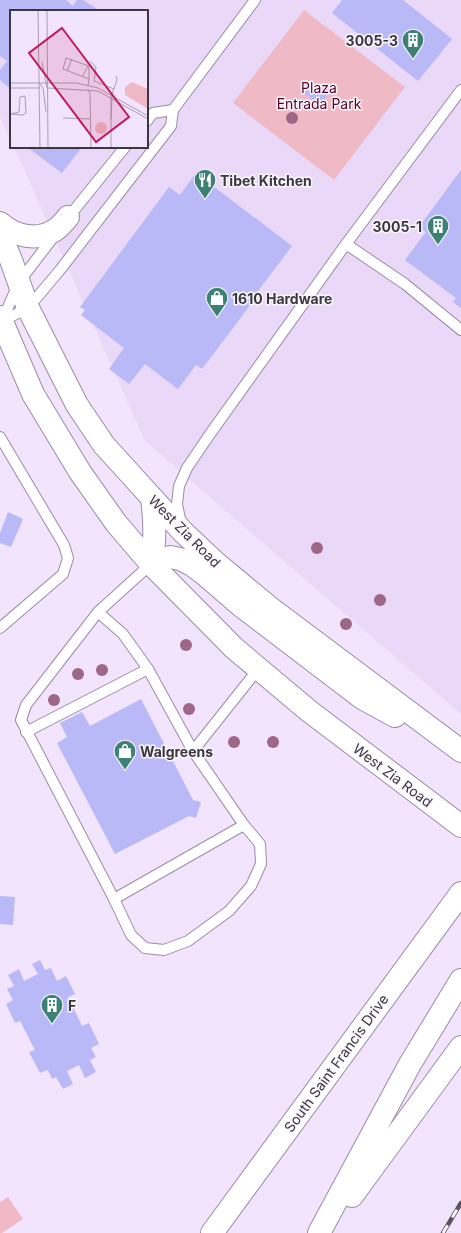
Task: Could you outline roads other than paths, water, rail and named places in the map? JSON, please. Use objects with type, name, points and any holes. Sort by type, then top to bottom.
[{"type":"main road","points":[[0,223],[8,230],[17,234],[36,237],[55,230],[68,218]]},
{"type":"main road","name":"West Zia Road","points":[[0,234],[28,308],[78,405],[104,446],[183,532],[216,563],[269,607],[461,752]]},
{"type":"main road","name":"West Zia Road","points":[[1,320],[33,394],[80,472],[116,523],[151,564],[234,648],[309,711],[461,826]]},
{"type":"main road","points":[[151,564],[155,536],[152,498]]},
{"type":"main road","points":[[151,564],[170,556],[180,558],[192,565],[240,605],[362,698],[461,752]]},
{"type":"main road","name":"South Saint Francis Drive","points":[[212,1233],[461,894]]},
{"type":"main road","points":[[319,1233],[410,1064],[461,980]]},
{"type":"main road","points":[[325,1233],[461,1047]]},
{"type":"lane","points":[[1,320],[28,308],[64,264],[171,126],[173,110],[255,0]]},
{"type":"lane","points":[[183,532],[178,504],[179,486],[188,468],[210,434],[346,244],[461,90]]},
{"type":"lane","points":[[148,120],[154,113],[173,110]]},
{"type":"lane","points":[[1,320],[19,282],[124,148]]},
{"type":"lane","points":[[346,244],[405,284],[461,330]]},
{"type":"lane","points":[[0,437],[64,546],[68,558],[63,574],[0,628]]},
{"type":"lane","points":[[98,612],[123,634],[148,669],[194,751],[244,825],[260,844],[261,864],[251,886],[229,911],[188,941],[164,950],[145,948],[131,935],[114,899],[21,720],[26,705],[98,612],[151,564]]},
{"type":"lane","points":[[194,751],[259,668]]},
{"type":"lane","points":[[26,732],[148,669]]},
{"type":"lane","points":[[114,899],[244,825]]},
{"type":"railway","points":[[443,1233],[461,1203]]},
{"type":"place","name":"3005-3","points":[[413,60]]},
{"type":"place","name":"Tibet Kitchen","points":[[205,200]]},
{"type":"place","name":"3005-1","points":[[438,246]]},
{"type":"place","name":"1610 Hardware","points":[[217,318]]},
{"type":"place","name":"Walgreens","points":[[125,770]]},
{"type":"place","name":"F","points":[[52,1024]]},
{"type":"park label","name":"Plaza Entrada Park","points":[[319,96]]}]
